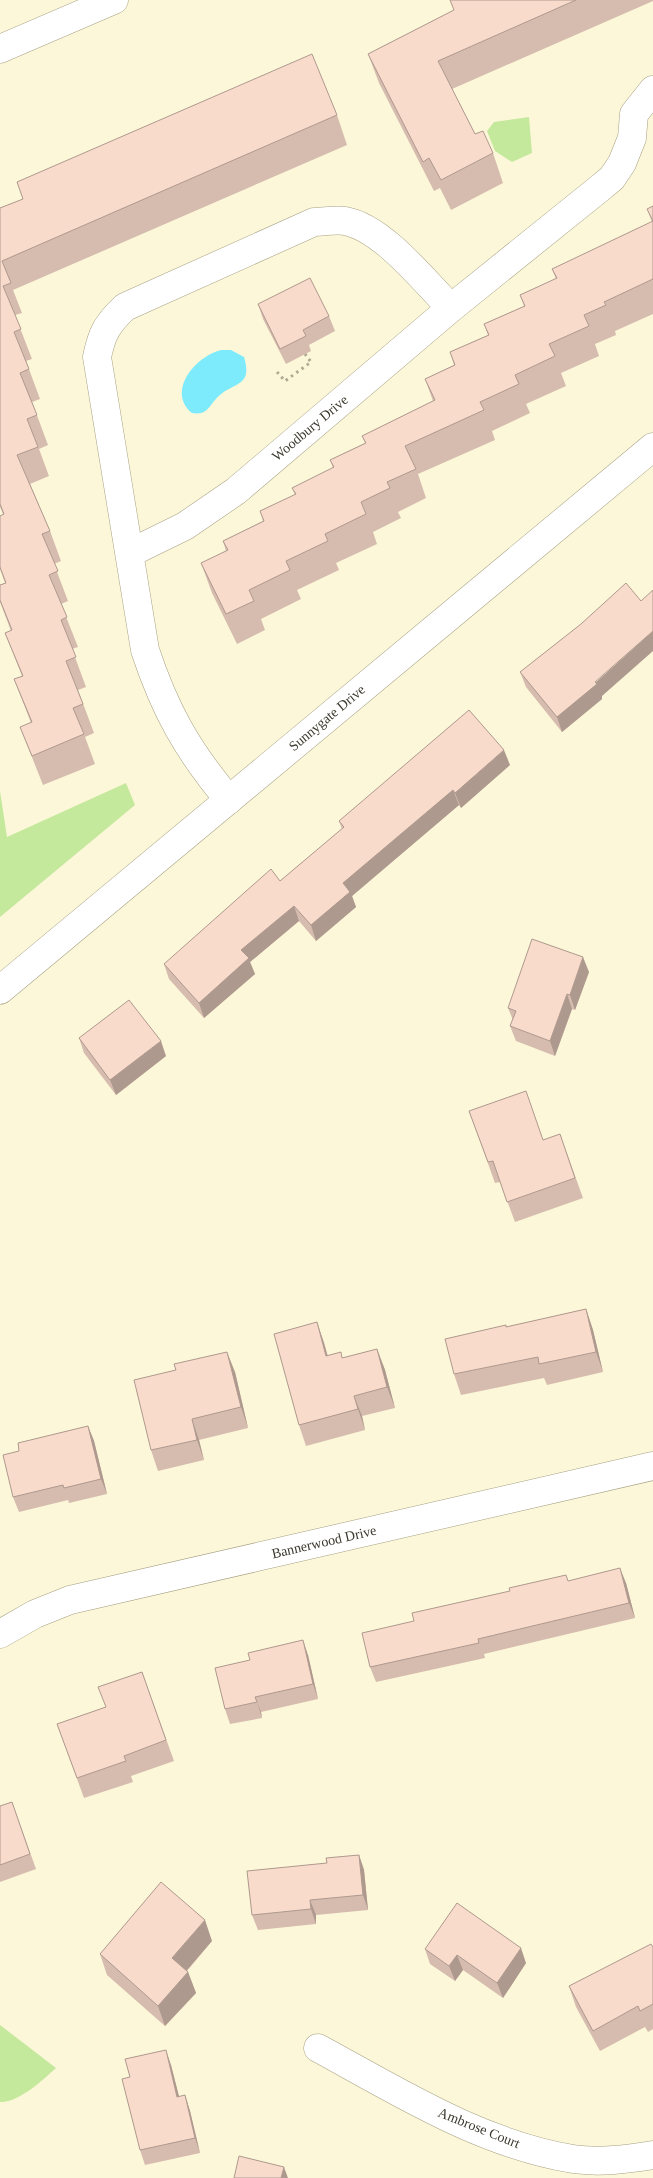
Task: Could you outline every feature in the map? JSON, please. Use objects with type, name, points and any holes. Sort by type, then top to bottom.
[{"type":"street","points":[[0,49],[114,0]]},
{"type":"street","name":"Woodbury Drive","points":[[130,553],[185,526],[236,491],[451,308],[612,178],[622,163],[632,138],[634,114],[653,90]]},
{"type":"street","points":[[229,800],[201,767],[178,730],[155,681],[145,650],[97,357],[102,334],[112,319],[125,307],[314,222],[344,221],[368,228],[387,243],[451,308]]},
{"type":"street","name":"Sunnygate Drive","points":[[0,990],[653,447]]},
{"type":"street","name":"Bannerwood Drive","points":[[0,1634],[35,1614],[70,1600],[653,1466]]},
{"type":"street","name":"Ambrose Court","points":[[318,2048],[412,2100],[465,2126],[534,2150],[583,2160],[618,2161],[653,2155]]},
{"type":"path","points":[[277,372],[285,381],[311,362],[305,354]]},
{"type":"green space","points":[[529,117],[532,153],[512,162],[495,151],[487,131],[494,122]]},
{"type":"green space","points":[[126,783],[135,805],[0,917],[0,791],[7,837]]},
{"type":"green space","points":[[0,2025],[56,2068],[22,2095],[15,2099],[0,2102]]},
{"type":"water","points":[[221,350],[231,350],[244,357],[246,373],[244,378],[241,382],[216,398],[205,411],[202,413],[192,413],[185,404],[182,395],[183,385],[187,376],[202,359]]},
{"type":"building","points":[[450,0],[576,0],[438,61],[475,134],[483,131],[493,153],[441,180],[429,158],[423,162],[368,54],[454,10]]},
{"type":"building","points":[[312,54],[337,115],[2,261],[11,283],[3,286],[21,329],[14,332],[29,369],[20,373],[37,415],[27,419],[38,447],[17,455],[50,531],[42,534],[58,571],[49,575],[67,617],[61,620],[76,657],[66,661],[83,704],[73,708],[84,734],[32,756],[20,727],[32,722],[14,679],[23,676],[5,633],[12,630],[0,600],[0,585],[6,583],[0,567],[0,516],[4,514],[0,504],[0,208],[23,199],[17,182]]},
{"type":"building","points":[[653,206],[653,221],[647,209]]},
{"type":"building","points":[[653,221],[653,279],[604,302],[606,305],[584,315],[589,326],[549,344],[555,356],[515,375],[519,384],[480,402],[484,410],[405,446],[416,469],[387,482],[390,488],[361,502],[366,514],[325,534],[328,541],[286,561],[290,570],[249,590],[254,601],[226,614],[201,563],[228,550],[223,541],[264,521],[260,511],[296,494],[292,488],[334,467],[330,460],[366,443],[362,436],[435,400],[425,379],[455,365],[450,352],[489,335],[484,324],[525,306],[520,295],[557,278],[552,269]]},
{"type":"building","points":[[310,278],[329,316],[303,330],[306,336],[280,349],[258,304]]},
{"type":"building","points":[[626,583],[641,601],[653,590],[653,631],[595,682],[597,684],[557,717],[520,672],[581,624]]},
{"type":"building","points":[[469,710],[504,750],[455,793],[453,790],[343,883],[350,892],[311,925],[294,906],[241,950],[249,958],[199,1003],[164,964],[271,869],[280,881],[344,827],[339,821]]},
{"type":"building","points":[[532,939],[583,957],[570,995],[567,994],[550,1041],[510,1026],[516,1011],[508,1008]]},
{"type":"building","points":[[129,1000],[161,1041],[110,1080],[79,1038]]},
{"type":"building","points":[[526,1091],[543,1140],[560,1134],[575,1178],[507,1202],[493,1161],[488,1162],[469,1111]]},
{"type":"building","points":[[586,1309],[596,1352],[539,1364],[538,1357],[454,1374],[445,1339]]},
{"type":"building","points":[[317,1322],[326,1356],[341,1352],[342,1358],[377,1349],[387,1387],[354,1396],[358,1409],[299,1425],[274,1334]]},
{"type":"building","points":[[227,1352],[241,1407],[192,1419],[197,1440],[151,1450],[134,1380],[176,1370],[174,1364]]},
{"type":"building","points":[[88,1426],[101,1479],[64,1488],[63,1485],[13,1497],[3,1455],[19,1451],[18,1443]]},
{"type":"building","points":[[620,1568],[629,1603],[478,1639],[479,1643],[370,1667],[362,1633],[414,1621],[412,1613],[510,1591],[509,1588],[566,1575],[568,1581]]},
{"type":"building","points":[[303,1640],[313,1684],[255,1697],[257,1702],[225,1709],[215,1668],[250,1660],[248,1653]]},
{"type":"building","points":[[142,1672],[166,1740],[124,1756],[126,1761],[77,1778],[57,1724],[106,1707],[98,1687]]},
{"type":"building","points":[[12,1802],[30,1854],[0,1865],[0,1806]]},
{"type":"building","points":[[359,1855],[363,1895],[310,1900],[311,1909],[252,1915],[247,1871],[327,1863],[326,1858]]},
{"type":"building","points":[[161,1882],[205,1920],[172,1958],[188,1972],[158,2006],[100,1954]]},
{"type":"building","points":[[457,1903],[521,1948],[497,1983],[457,1955],[449,1966],[425,1949]]},
{"type":"building","points":[[651,1944],[653,1947],[653,2004],[640,2011],[638,2006],[593,2031],[569,1986]]},
{"type":"building","points":[[166,2050],[177,2097],[185,2095],[195,2138],[140,2150],[122,2079],[130,2077],[125,2059]]},
{"type":"building","points":[[239,2156],[284,2167],[281,2178],[234,2178]]}]
